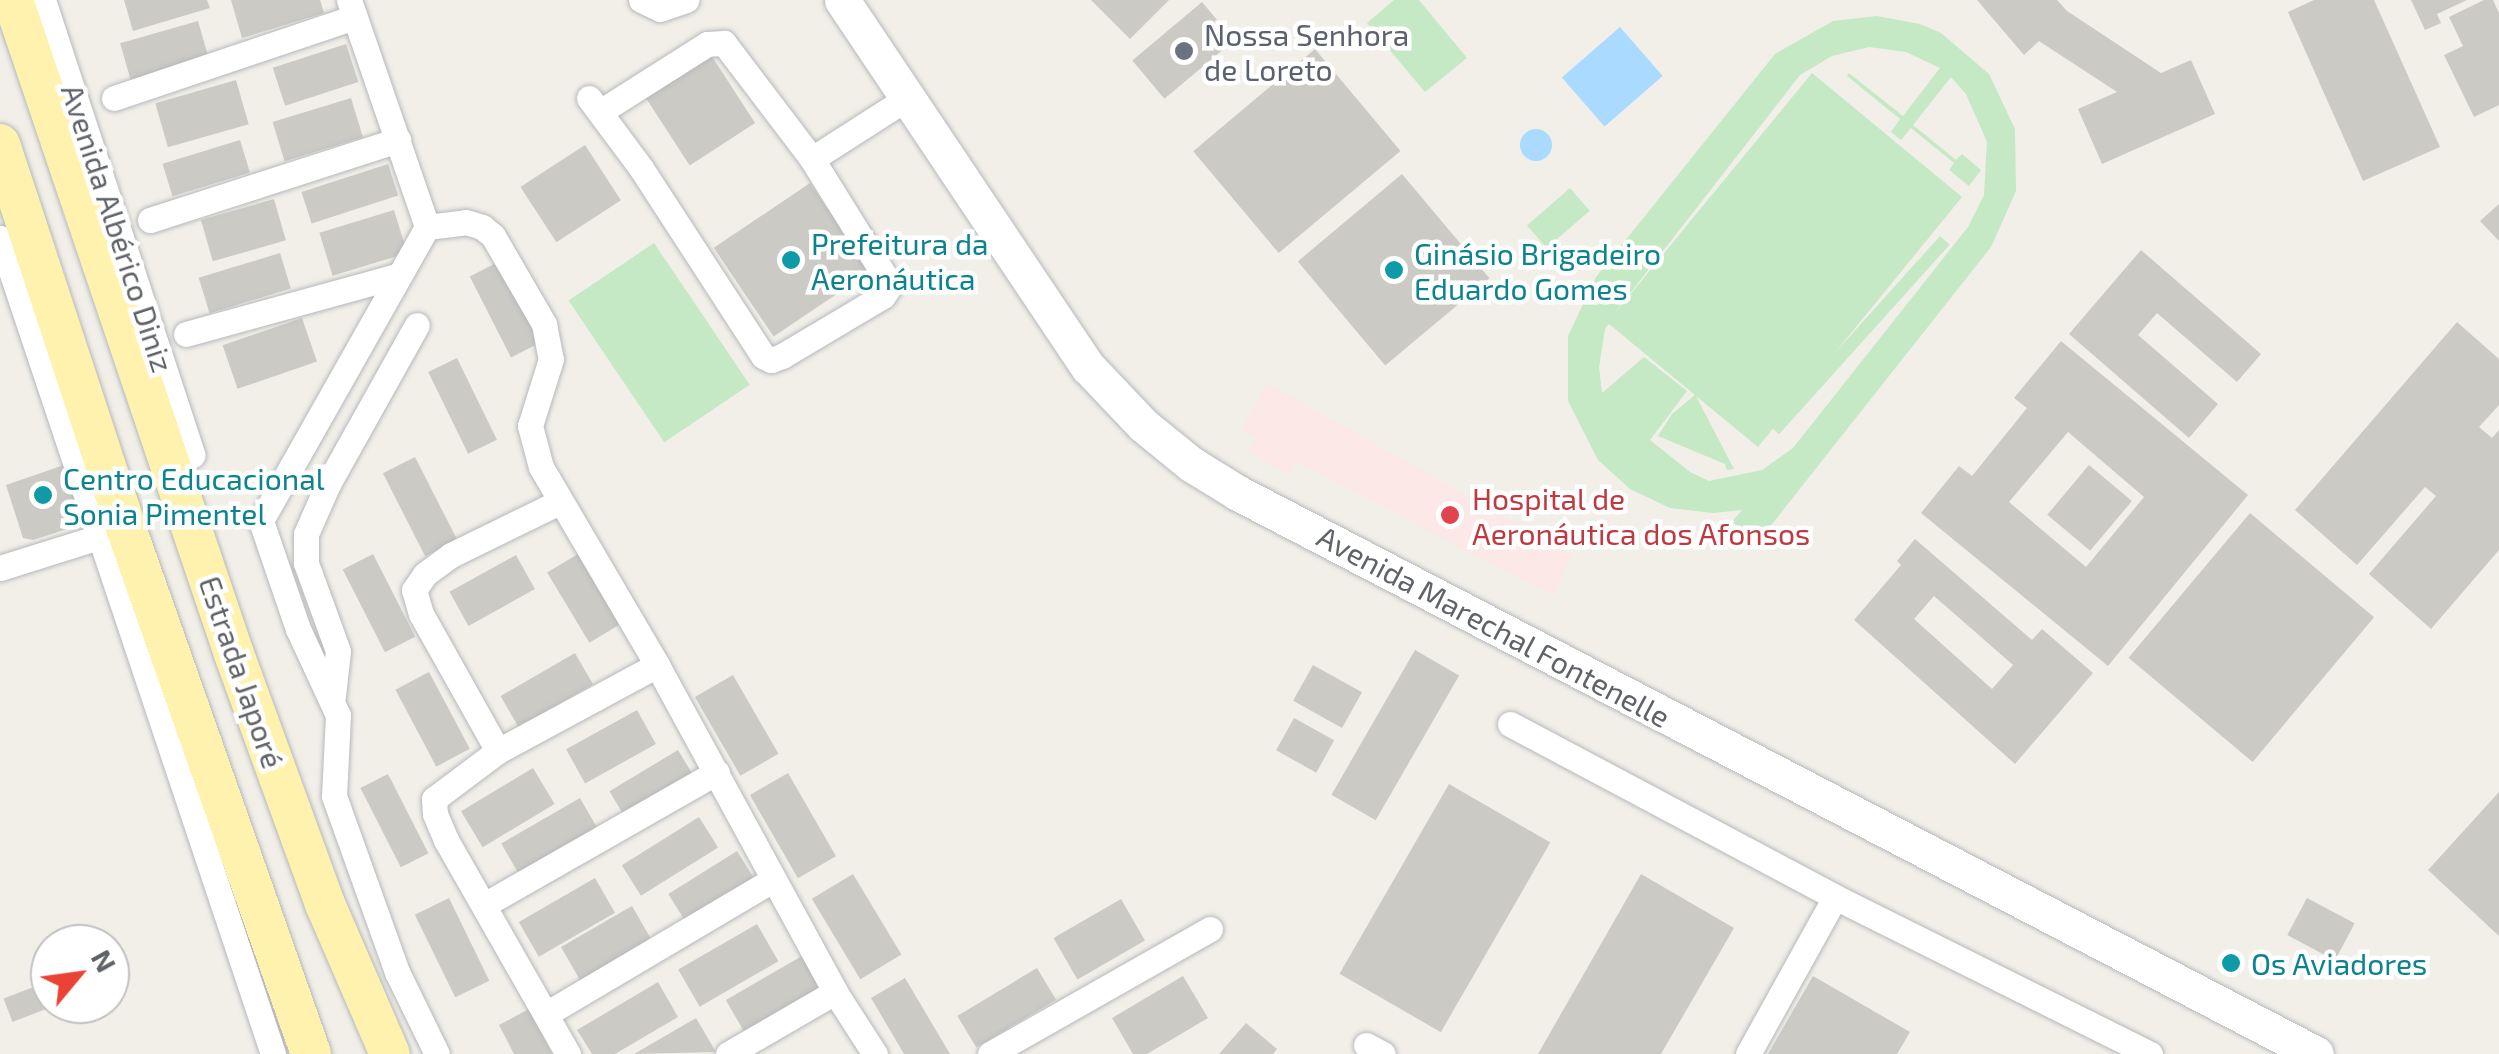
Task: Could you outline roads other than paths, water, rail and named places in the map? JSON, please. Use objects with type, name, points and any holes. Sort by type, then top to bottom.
[{"type":"main road","name":"Estrada Japoré","points":[[13,0],[234,654],[325,904],[390,1054]]},
{"type":"main road","name":"Avenida Marechal Fontenelle","points":[[842,0],[1088,367],[1143,425],[1191,464],[1238,493],[2316,1054]]},
{"type":"main road","name":"Estrada Japoré","points":[[0,144],[133,547],[311,1054]]},
{"type":"street","name":"Avenida Albérico Diniz","points":[[43,0],[194,455]]},
{"type":"street","points":[[641,0],[660,9],[686,0]]},
{"type":"street","points":[[114,98],[352,8],[427,227],[261,521],[298,628],[333,696]]},
{"type":"street","points":[[716,40],[738,55],[812,160],[889,286],[883,296],[771,360],[762,356],[595,105],[716,40]]},
{"type":"street","points":[[812,160],[906,98]]},
{"type":"street","points":[[150,220],[398,140]]},
{"type":"street","points":[[427,227],[466,222],[493,236],[544,324],[551,359],[530,426],[532,445],[559,502],[658,665],[773,880],[875,1054]]},
{"type":"street","points":[[0,238],[273,1054]]},
{"type":"street","points":[[186,334],[397,276]]},
{"type":"street","points":[[417,324],[328,484],[306,534],[306,563],[338,651],[333,696],[339,735],[332,770],[334,796],[398,972],[437,1054]]},
{"type":"street","points":[[498,752],[421,614],[414,590],[424,574],[451,555],[559,502]]},
{"type":"street","points":[[0,568],[98,537]]},
{"type":"street","points":[[568,1054],[446,840],[434,814],[434,799],[498,752],[658,665]]},
{"type":"street","points":[[1510,724],[2117,1047],[2150,1054]]},
{"type":"street","points":[[484,905],[716,772]]},
{"type":"street","points":[[546,1014],[773,880]]},
{"type":"street","points":[[1748,1054],[1835,898]]},
{"type":"street","points":[[990,1054],[1210,929]]},
{"type":"street","points":[[728,1054],[836,992]]},
{"type":"water","points":[[1620,27],[1663,76],[1605,127],[1562,78]]},
{"type":"water","points":[[1536,129],[1548,133],[1552,145],[1548,157],[1536,161],[1524,157],[1520,145],[1524,133]]},
{"type":"place","name":"Nossa Senhora de Loreto","points":[[1184,51]]},
{"type":"place","name":"Prefeitura da Aeronáutica","points":[[791,260]]},
{"type":"place","name":"Ginásio Brigadeiro Eduardo Gomes","points":[[1394,270]]},
{"type":"place","name":"Centro Educacional Sonia Pimentel","points":[[43,495]]},
{"type":"place","name":"Hospital de Aeronáutica dos Afonsos","points":[[1450,515]]},
{"type":"place","name":"Os Aviadores","points":[[2231,963]]}]
